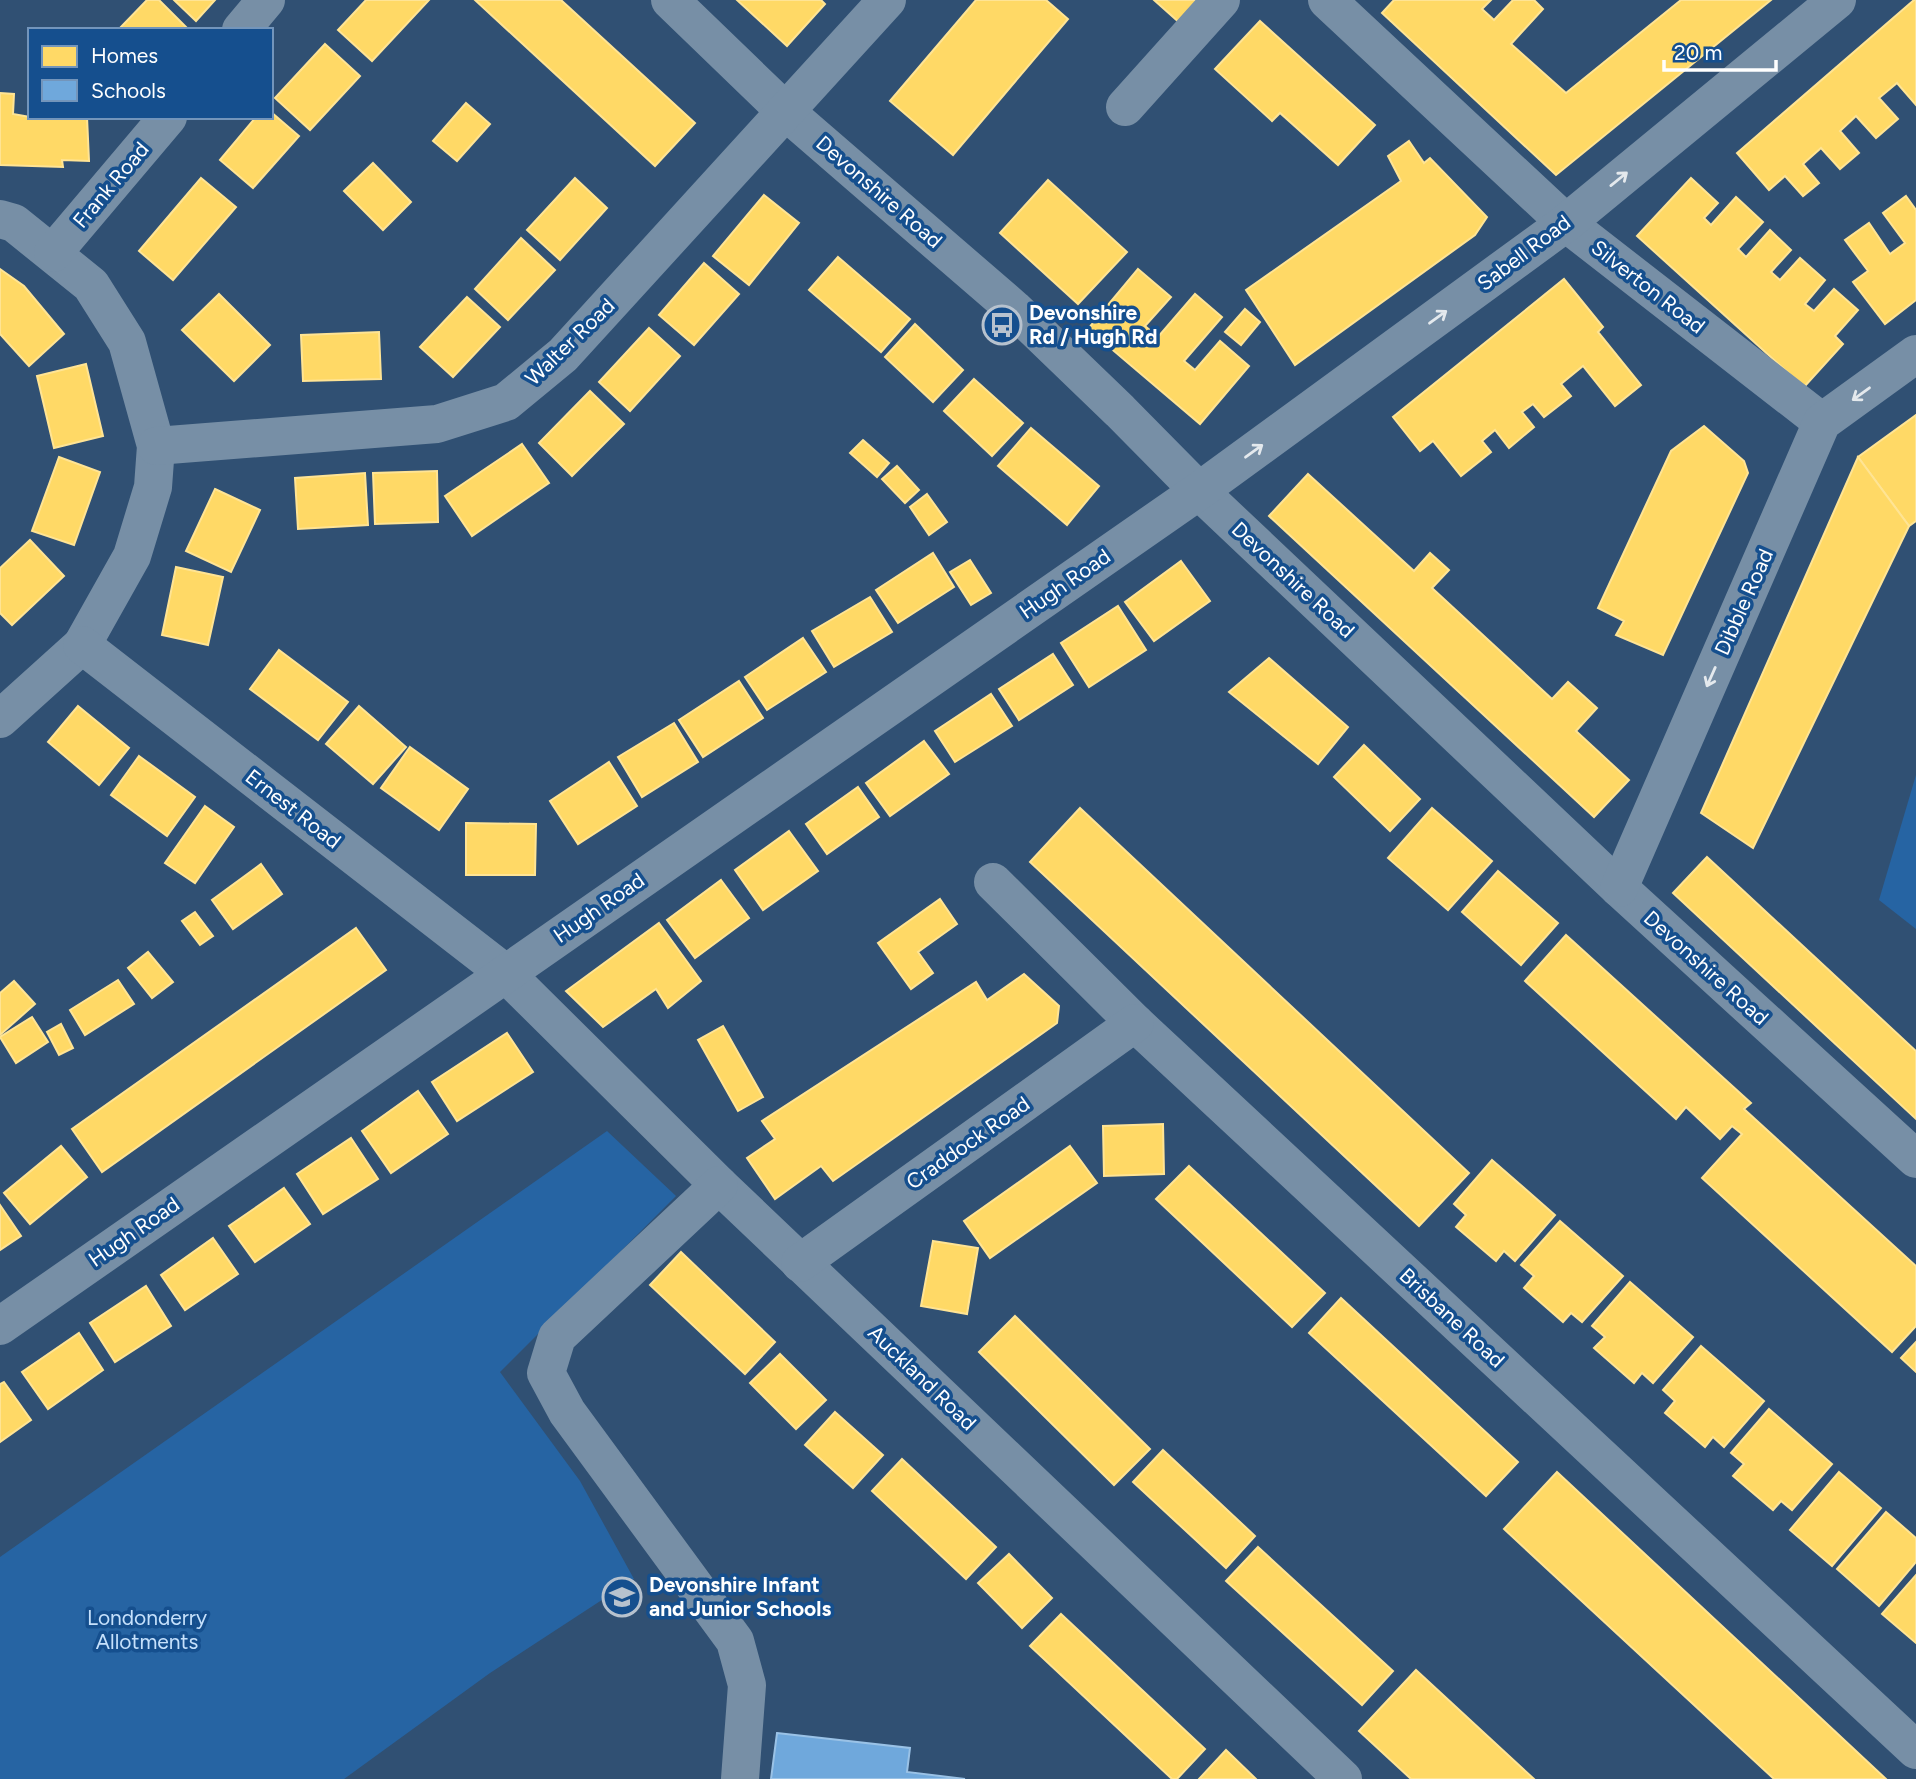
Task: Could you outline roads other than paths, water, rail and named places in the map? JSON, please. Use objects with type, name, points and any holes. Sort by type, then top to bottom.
[{"type":"street","points":[[244,28],[267,0]]},
{"type":"street","name":"Devonshire Road","points":[[670,0],[785,111],[1014,309],[1199,491],[1619,888],[1916,1159]]},
{"type":"street","name":"Walter Road","points":[[156,446],[436,424],[506,402],[563,355],[887,0]]},
{"type":"street","points":[[1125,107],[1221,0]]},
{"type":"street","name":"Silverton Road","points":[[1327,0],[1566,223],[1822,422]]},
{"type":"street","name":"Sabell Road","points":[[1199,491],[1566,223],[1837,0]]},
{"type":"street","name":"Frank Road","points":[[53,253],[166,119]]},
{"type":"street","points":[[0,219],[14,223],[91,285],[127,342],[156,446],[153,487],[132,556],[82,645],[0,719]]},
{"type":"street","points":[[1822,422],[1916,354]]},
{"type":"street","name":"Dibble Road","points":[[1619,888],[1822,422]]},
{"type":"street","name":"Hugh Road","points":[[0,1326],[1199,491]]},
{"type":"street","name":"Ernest Road","points":[[82,645],[505,973]]},
{"type":"street","name":"Brisbane Road","points":[[993,882],[1135,1024],[1916,1750]]},
{"type":"street","name":"Auckland Road","points":[[505,973],[800,1263],[1343,1779]]},
{"type":"street","name":"Craddock Road","points":[[800,1263],[1135,1024]]},
{"type":"street","points":[[719,1185],[557,1336],[546,1373],[567,1412],[735,1641],[747,1685],[740,1779]]},
{"type":"place","name":"Devonshire Rd / Hugh Rd","points":[[1002,325]]},
{"type":"place","name":"Devonshire Infant and Junior Schools","points":[[622,1597]]},
{"type":"park label","name":"Londonderry Allotments","points":[[147,1630]]}]
